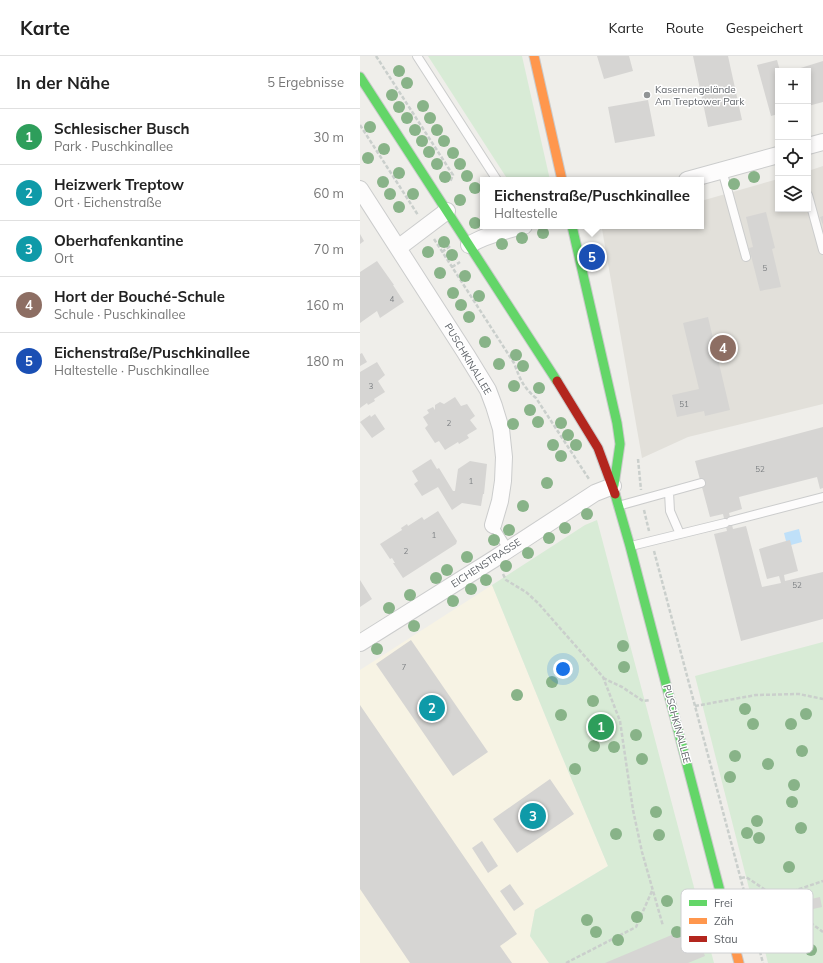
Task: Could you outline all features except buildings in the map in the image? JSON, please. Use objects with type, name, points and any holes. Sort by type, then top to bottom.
[{"type":"main road","points":[[534,56],[561,177]]},
{"type":"main road","name":"PUSCHKINALLEE","points":[[360,77],[591,434],[602,454],[613,486],[630,546],[720,889]]},
{"type":"main road","name":"PUSCHKINALLEE","points":[[573,229],[617,423],[620,444],[613,486]]},
{"type":"main road","name":"PUSCHKINALLEE","points":[[736,953],[739,963]]},
{"type":"street","points":[[811,145],[823,142]]},
{"type":"street","points":[[698,177],[775,156]]},
{"type":"street","name":"PUSCHKINALLEE","points":[[360,189],[488,390],[501,429],[504,457],[500,501],[493,525]]},
{"type":"street","points":[[398,248],[426,227],[445,207]]},
{"type":"street","points":[[469,245],[477,240],[513,229]]},
{"type":"street","name":"EICHENSTRASSE","points":[[360,643],[508,550],[595,492],[613,486]]},
{"type":"lane","points":[[417,56],[495,177]]},
{"type":"lane","points":[[722,170],[746,257]]},
{"type":"lane","points":[[811,206],[823,250]]},
{"type":"lane","points":[[618,506],[701,483]]},
{"type":"lane","points":[[669,492],[670,511],[680,534]]},
{"type":"lane","points":[[630,546],[823,497]]},
{"type":"lane","name":"PUSCHKINALLEE","points":[[493,525],[508,550]]},
{"type":"path","points":[[376,56],[453,175],[445,207]]},
{"type":"path","points":[[360,125],[514,363],[522,384],[527,391],[536,398],[586,475]]},
{"type":"path","points":[[641,499],[744,889]]},
{"type":"path","points":[[503,574],[506,580],[526,592],[538,603],[603,677],[620,721],[633,810],[642,852],[664,926]]},
{"type":"path","points":[[603,677],[644,701],[650,700]]},
{"type":"path","points":[[695,706],[756,695],[799,694],[823,699]]},
{"type":"path","points":[[741,878],[746,877],[764,889]]},
{"type":"path","points":[[798,889],[823,880]]},
{"type":"path","points":[[566,963],[636,927],[653,890]]},
{"type":"path","points":[[813,925],[823,932]]},
{"type":"path","points":[[760,953],[763,963]]},
{"type":"shaded area","points":[[823,166],[823,404],[688,437],[642,458],[602,229],[704,229],[704,200],[775,180],[775,212],[811,212],[811,170]]},
{"type":"shaded area","points":[[492,585],[608,866],[535,910],[530,936],[549,963],[360,963],[360,670]]},
{"type":"green space","points":[[428,56],[522,56],[549,177],[506,177]]},
{"type":"green space","points":[[597,520],[694,889],[681,889],[681,953],[711,953],[714,963],[549,963],[530,936],[535,910],[608,866],[492,585],[585,525]]},
{"type":"green space","points":[[823,642],[823,963],[768,963],[765,953],[813,953],[813,889],[749,889],[695,676]]},
{"type":"water","points":[[799,529],[802,542],[791,545],[786,541],[784,533]]},
{"type":"traffic: fast","points":[[360,77],[557,381]]},
{"type":"traffic: fast","points":[[573,229],[617,423],[620,444],[614,485]]},
{"type":"traffic: fast","points":[[615,494],[630,546],[719,889]]},
{"type":"traffic: slow","points":[[534,56],[561,177]]},
{"type":"traffic: slow","points":[[736,953],[739,963]]},
{"type":"traffic: jam","points":[[557,381],[598,448],[615,494]]},
{"type":"place","name":"Kasernengelände Am Treptower Park","points":[[647,95]]},
{"type":"place","name":"Eichenstraße/Puschkinallee","points":[[592,257]]},
{"type":"place","name":"Hort der Bouché-Schule","points":[[723,348]]},
{"type":"place","name":"Heizwerk Treptow","points":[[432,708]]},
{"type":"place","name":"Schlesischer Busch","points":[[601,727]]},
{"type":"place","name":"Oberhafenkantine","points":[[533,816]]}]
